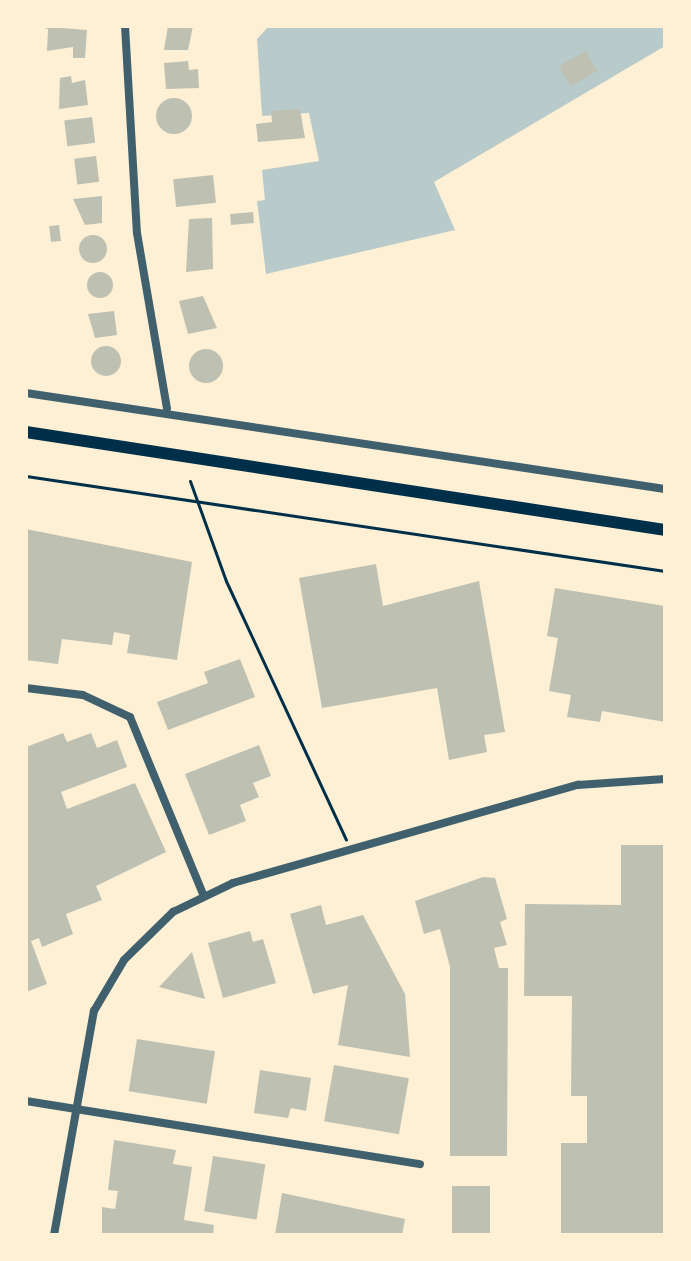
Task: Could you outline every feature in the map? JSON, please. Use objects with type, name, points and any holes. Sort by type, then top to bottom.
[{"type":"main road","points":[[26,432],[665,530]]},
{"type":"street","points":[[125,26],[137,233],[167,408]]},
{"type":"street","points":[[26,393],[167,408],[665,489]]},
{"type":"street","points":[[26,688],[83,695],[130,717],[203,894]]},
{"type":"street","points":[[54,1235],[86,1039],[108,985],[142,939],[203,894],[578,785],[665,779]]},
{"type":"street","points":[[26,1101],[420,1164]]},
{"type":"path","points":[[26,476],[198,506],[665,571]]},
{"type":"path","points":[[190,481],[198,506],[351,850]]},
{"type":"shaded area","points":[[269,26],[665,26],[665,46],[434,182],[455,230],[266,274],[257,201],[265,200],[262,170],[319,161],[309,113],[262,116],[257,39]]},
{"type":"building","points":[[37,26],[87,30],[85,58],[73,58],[73,47],[47,51],[48,29]]},
{"type":"building","points":[[168,26],[193,26],[188,50],[164,50]]},
{"type":"building","points":[[586,51],[597,71],[570,86],[559,66]]},
{"type":"building","points":[[188,61],[189,70],[198,69],[199,88],[166,89],[164,63]]},
{"type":"building","points":[[71,76],[72,83],[85,80],[88,105],[59,109],[60,78]]},
{"type":"building","points":[[174,98],[187,103],[192,116],[187,129],[174,134],[161,129],[156,116],[161,103]]},
{"type":"building","points":[[300,109],[305,138],[258,142],[256,124],[272,122],[271,111]]},
{"type":"building","points":[[92,117],[95,143],[67,146],[64,120]]},
{"type":"building","points":[[96,156],[99,182],[77,184],[74,159]]},
{"type":"building","points":[[213,175],[216,203],[176,207],[173,179]]},
{"type":"building","points":[[102,196],[102,223],[85,225],[73,199]]},
{"type":"building","points":[[253,212],[254,223],[231,225],[230,214]]},
{"type":"building","points":[[212,218],[213,269],[186,272],[189,219]]},
{"type":"building","points":[[59,225],[61,241],[51,242],[49,226]]},
{"type":"building","points":[[93,235],[103,239],[107,249],[103,259],[93,263],[83,259],[79,249],[83,239]]},
{"type":"building","points":[[100,272],[109,276],[113,285],[109,294],[100,298],[91,294],[87,285],[91,276]]},
{"type":"building","points":[[203,296],[217,328],[188,334],[179,301]]},
{"type":"building","points":[[114,311],[117,335],[95,338],[88,314]]},
{"type":"building","points":[[106,346],[117,350],[121,361],[117,372],[106,376],[95,372],[91,361],[95,350]]},
{"type":"building","points":[[206,349],[218,354],[223,366],[218,378],[206,383],[194,378],[189,366],[194,354]]},
{"type":"building","points":[[26,529],[192,562],[177,660],[127,653],[130,635],[114,632],[112,645],[62,639],[58,664],[26,660]]},
{"type":"building","points":[[376,564],[383,606],[479,581],[505,732],[484,735],[487,752],[449,760],[437,688],[322,708],[299,578]]},
{"type":"building","points":[[555,588],[665,606],[665,722],[602,711],[600,722],[567,717],[571,695],[549,691],[558,638],[547,636]]},
{"type":"building","points":[[240,659],[255,697],[168,730],[157,702],[208,683],[204,672]]},
{"type":"building","points":[[63,733],[67,742],[91,733],[97,748],[117,740],[127,767],[61,792],[67,809],[135,783],[166,852],[96,886],[102,900],[66,914],[73,934],[42,947],[39,938],[31,941],[47,984],[26,992],[26,747]]},
{"type":"building","points":[[259,745],[271,776],[253,783],[259,797],[240,805],[246,821],[209,835],[185,774]]},
{"type":"building","points":[[621,845],[665,845],[665,1235],[561,1235],[561,1143],[587,1143],[587,1096],[571,1096],[572,996],[524,996],[525,904],[621,905]]},
{"type":"building","points":[[483,877],[495,878],[507,919],[500,922],[507,945],[494,948],[499,968],[508,968],[507,1156],[450,1156],[450,967],[440,929],[424,934],[415,901]]},
{"type":"building","points":[[321,905],[326,925],[363,915],[405,994],[410,1057],[338,1045],[348,985],[313,994],[290,914]]},
{"type":"building","points":[[250,931],[253,942],[263,939],[276,983],[223,998],[208,943]]},
{"type":"building","points":[[192,952],[205,999],[159,987]]},
{"type":"building","points":[[137,1039],[215,1051],[207,1104],[129,1091]]},
{"type":"building","points":[[334,1065],[409,1078],[399,1134],[324,1121]]},
{"type":"building","points":[[260,1070],[311,1078],[306,1111],[291,1108],[288,1118],[254,1113]]},
{"type":"building","points":[[114,1140],[176,1150],[173,1164],[192,1167],[184,1220],[214,1225],[213,1235],[102,1235],[102,1207],[115,1209],[118,1191],[108,1190]]},
{"type":"building","points":[[213,1156],[265,1164],[257,1220],[204,1211]]},
{"type":"building","points":[[452,1186],[490,1186],[490,1235],[452,1235]]},
{"type":"building","points":[[282,1193],[405,1219],[402,1235],[275,1235]]}]
